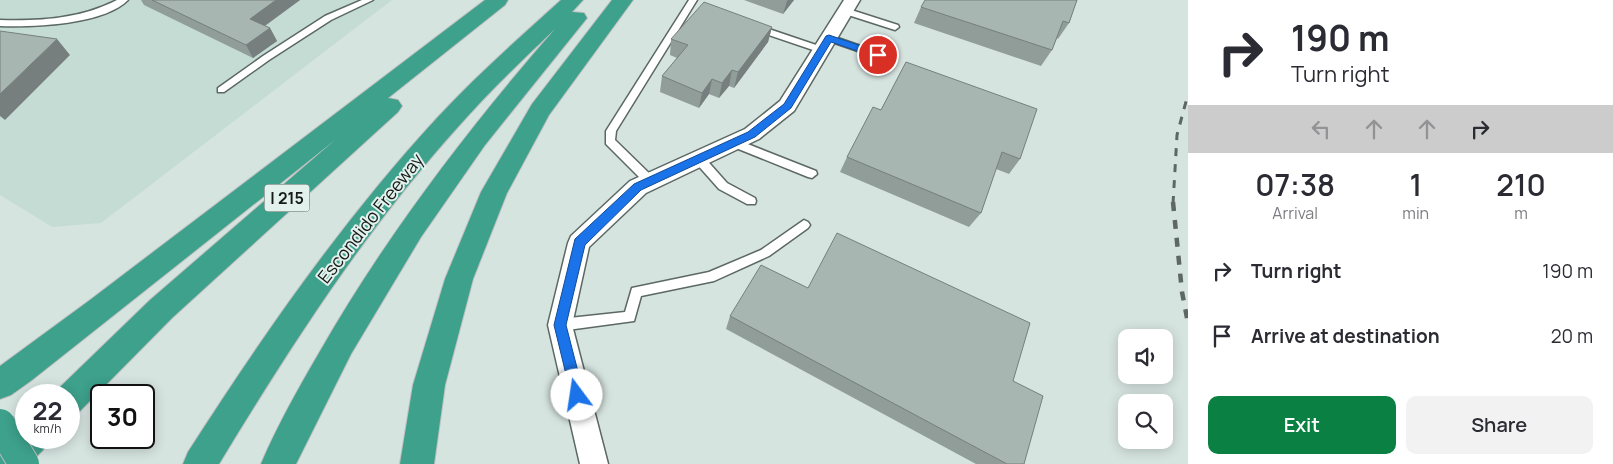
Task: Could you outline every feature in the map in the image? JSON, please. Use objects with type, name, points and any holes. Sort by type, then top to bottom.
[{"type":"highway","points":[[0,384],[101,309],[498,0]]},
{"type":"highway","name":"I 215","points":[[80,389],[161,309],[509,0]]},
{"type":"highway","name":"Escondido Freeway","points":[[200,464],[256,373],[328,269],[380,202],[432,140],[477,93],[573,0]]},
{"type":"highway","points":[[278,464],[315,389],[406,238],[469,148],[591,0]]},
{"type":"highway","points":[[417,464],[429,385],[434,366],[459,280],[494,192],[540,110],[623,0]]},
{"type":"highway","points":[[0,424],[24,464]]},
{"type":"highway","points":[[5,464],[21,449]]},
{"type":"street","points":[[594,464],[560,325],[580,243],[638,187],[752,134],[787,106],[849,6]]},
{"type":"lane","points":[[0,23],[48,24],[70,20],[106,10],[124,0]]},
{"type":"lane","points":[[221,90],[328,18],[369,0]]},
{"type":"lane","points":[[650,181],[610,141],[610,131],[694,4]]},
{"type":"lane","points":[[849,6],[895,27]]},
{"type":"lane","points":[[747,24],[825,44],[878,55]]},
{"type":"lane","points":[[735,143],[812,174]]},
{"type":"lane","points":[[699,159],[723,186],[751,201]]},
{"type":"lane","points":[[560,325],[630,317],[636,292],[710,277],[765,252],[804,225]]},
{"type":"shaded area","points":[[0,0],[392,0],[101,223],[52,227],[0,195]]},
{"type":"building","points":[[152,0],[276,0],[250,19],[270,28],[246,45]]},
{"type":"building","points":[[925,0],[1077,0],[1069,23],[1063,21],[1052,50],[921,7]]},
{"type":"building","points":[[704,2],[772,27],[738,72],[732,70],[722,83],[712,79],[702,93],[662,76],[688,45],[671,39]]},
{"type":"building","points":[[0,31],[57,39],[0,94]]},
{"type":"building","points":[[906,62],[1037,109],[1020,159],[1002,152],[981,213],[847,157],[873,107],[881,110]]},
{"type":"building","points":[[837,233],[1030,323],[1013,381],[1043,396],[1024,464],[1007,464],[730,316],[761,265],[808,288]]},
{"type":"railway","points":[[1173,203],[1177,135],[1188,94]]},
{"type":"railway","points":[[1173,203],[1182,292],[1188,323]]},
{"type":"route","points":[[577,395],[560,325],[580,243],[638,187],[752,134],[787,106],[829,38],[878,55]]}]
